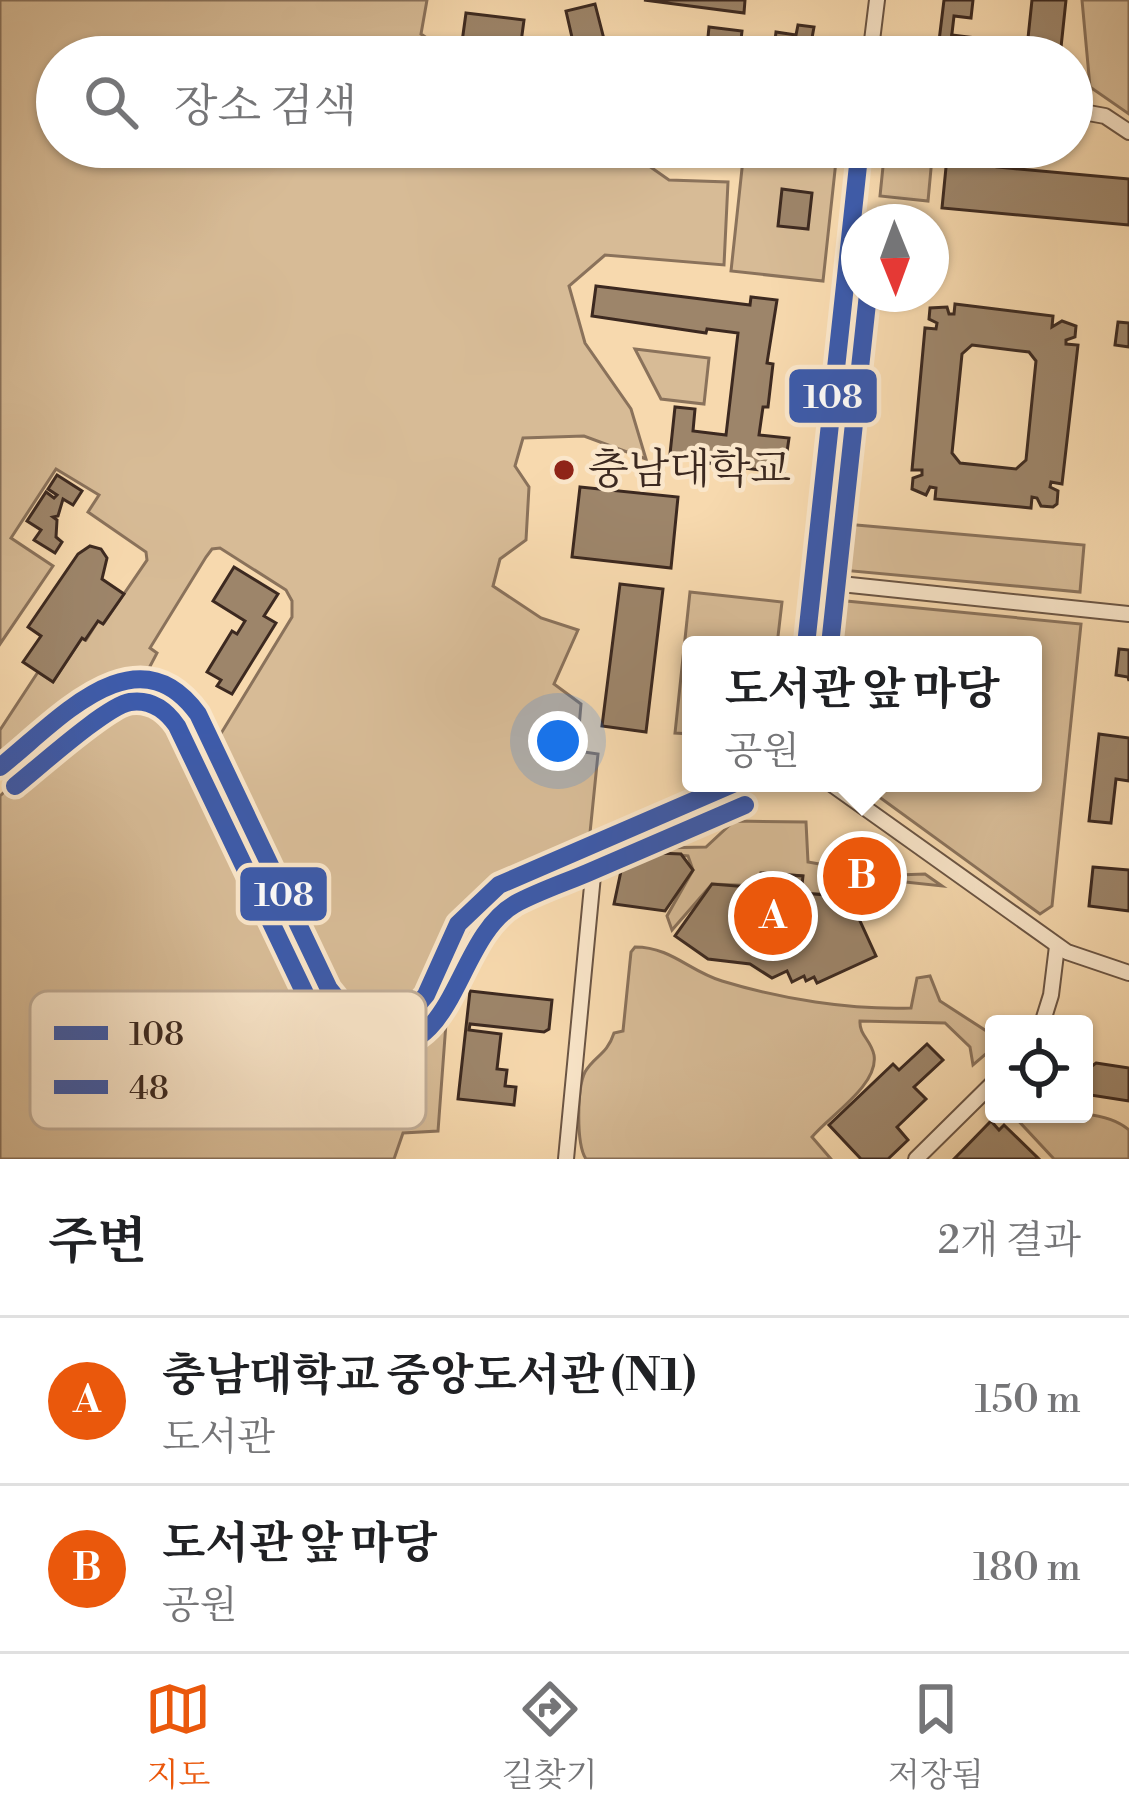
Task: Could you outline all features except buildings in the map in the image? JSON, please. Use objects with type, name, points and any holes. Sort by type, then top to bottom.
[{"type":"street","points":[[873,36],[877,0]]},
{"type":"street","points":[[1093,114],[1106,116],[1129,132]]},
{"type":"street","points":[[807,636],[858,168]]},
{"type":"street","points":[[812,581],[1129,614]]},
{"type":"street","points":[[0,767],[107,684],[143,677],[175,688],[198,714],[330,991]]},
{"type":"street","points":[[425,991],[464,917],[499,885],[715,792]]},
{"type":"street","points":[[843,792],[1057,946],[1080,959],[1129,973]]},
{"type":"street","points":[[566,1159],[596,844]]},
{"type":"street","points":[[1045,1015],[1057,946]]},
{"type":"street","points":[[916,1159],[985,1091]]},
{"type":"shaded area","points":[[0,0],[427,0],[424,36],[36,36],[36,168],[652,168],[669,180],[728,182],[724,265],[605,255],[569,286],[585,343],[631,409],[646,459],[584,436],[523,438],[515,466],[529,487],[526,540],[500,559],[493,586],[541,618],[578,630],[554,684],[581,704],[577,751],[598,754],[590,833],[565,852],[502,875],[475,892],[415,991],[346,991],[339,985],[217,740],[292,617],[286,590],[220,548],[212,549],[150,648],[157,653],[147,672],[113,676],[0,759],[0,730],[38,672],[53,682],[82,638],[86,640],[98,621],[104,623],[147,560],[146,552],[88,512],[99,495],[56,469],[11,538],[53,566],[0,644]]},
{"type":"shaded area","points":[[1082,0],[1129,0],[1129,114],[1093,89],[1093,36],[1085,36]]},
{"type":"shaded area","points":[[742,168],[835,168],[823,281],[731,271]]},
{"type":"shaded area","points":[[883,168],[931,168],[928,201],[880,196]]},
{"type":"shaded area","points":[[635,349],[709,358],[704,404],[661,399]]},
{"type":"shaded area","points":[[845,524],[1084,545],[1080,592],[841,570]]},
{"type":"shaded area","points":[[690,592],[782,602],[778,636],[685,636]]},
{"type":"shaded area","points":[[836,600],[1081,624],[1052,906],[1040,914],[872,792],[1042,792],[1042,636],[832,636]]},
{"type":"shaded area","points":[[682,667],[682,733],[675,733]]},
{"type":"shaded area","points":[[132,698],[150,703],[185,738],[302,991],[30,991],[30,1129],[426,1129],[426,1031],[446,1023],[438,1131],[403,1133],[394,1159],[0,1159],[0,796],[29,768],[110,708]]},
{"type":"shaded area","points":[[734,821],[806,822],[808,862],[836,867],[862,849],[897,875],[925,874],[942,886],[896,881],[859,896],[801,893],[802,876],[762,873],[760,886],[712,884],[672,930],[667,916],[693,870],[688,856],[658,853],[659,848],[706,847]]},
{"type":"shaded area","points":[[635,947],[648,948],[710,977],[840,1005],[911,1008],[917,978],[930,976],[940,1001],[985,1030],[985,1055],[973,1065],[970,1047],[945,1023],[860,1021],[874,1055],[869,1078],[812,1137],[831,1159],[586,1159],[579,1129],[582,1080],[614,1033],[623,1031]]},
{"type":"shaded area","points":[[1093,1116],[1129,1130],[1129,1159],[1054,1159],[1020,1123],[1093,1123]]},
{"type":"transit line","name":"108","points":[[807,636],[858,168]]},
{"type":"transit line","name":"48","points":[[831,636],[866,312]]},
{"type":"transit line","name":"108","points":[[0,767],[97,692],[123,681],[149,680],[174,690],[198,714],[331,991]]},
{"type":"transit line","name":"48","points":[[15,786],[119,706],[145,702],[163,711],[177,726],[304,991]]},
{"type":"transit line","name":"108","points":[[426,995],[458,924],[499,885],[714,792]]},
{"type":"transit line","name":"48","points":[[426,1030],[440,1015],[479,942],[515,904],[745,805]]},
{"type":"place","name":"충남대학교","points":[[564,470]]},
{"type":"place","name":"도서관 앞 마당","points":[[862,876]]},
{"type":"place","name":"충남대학교 중앙도서관 (N1)","points":[[773,916]]}]
